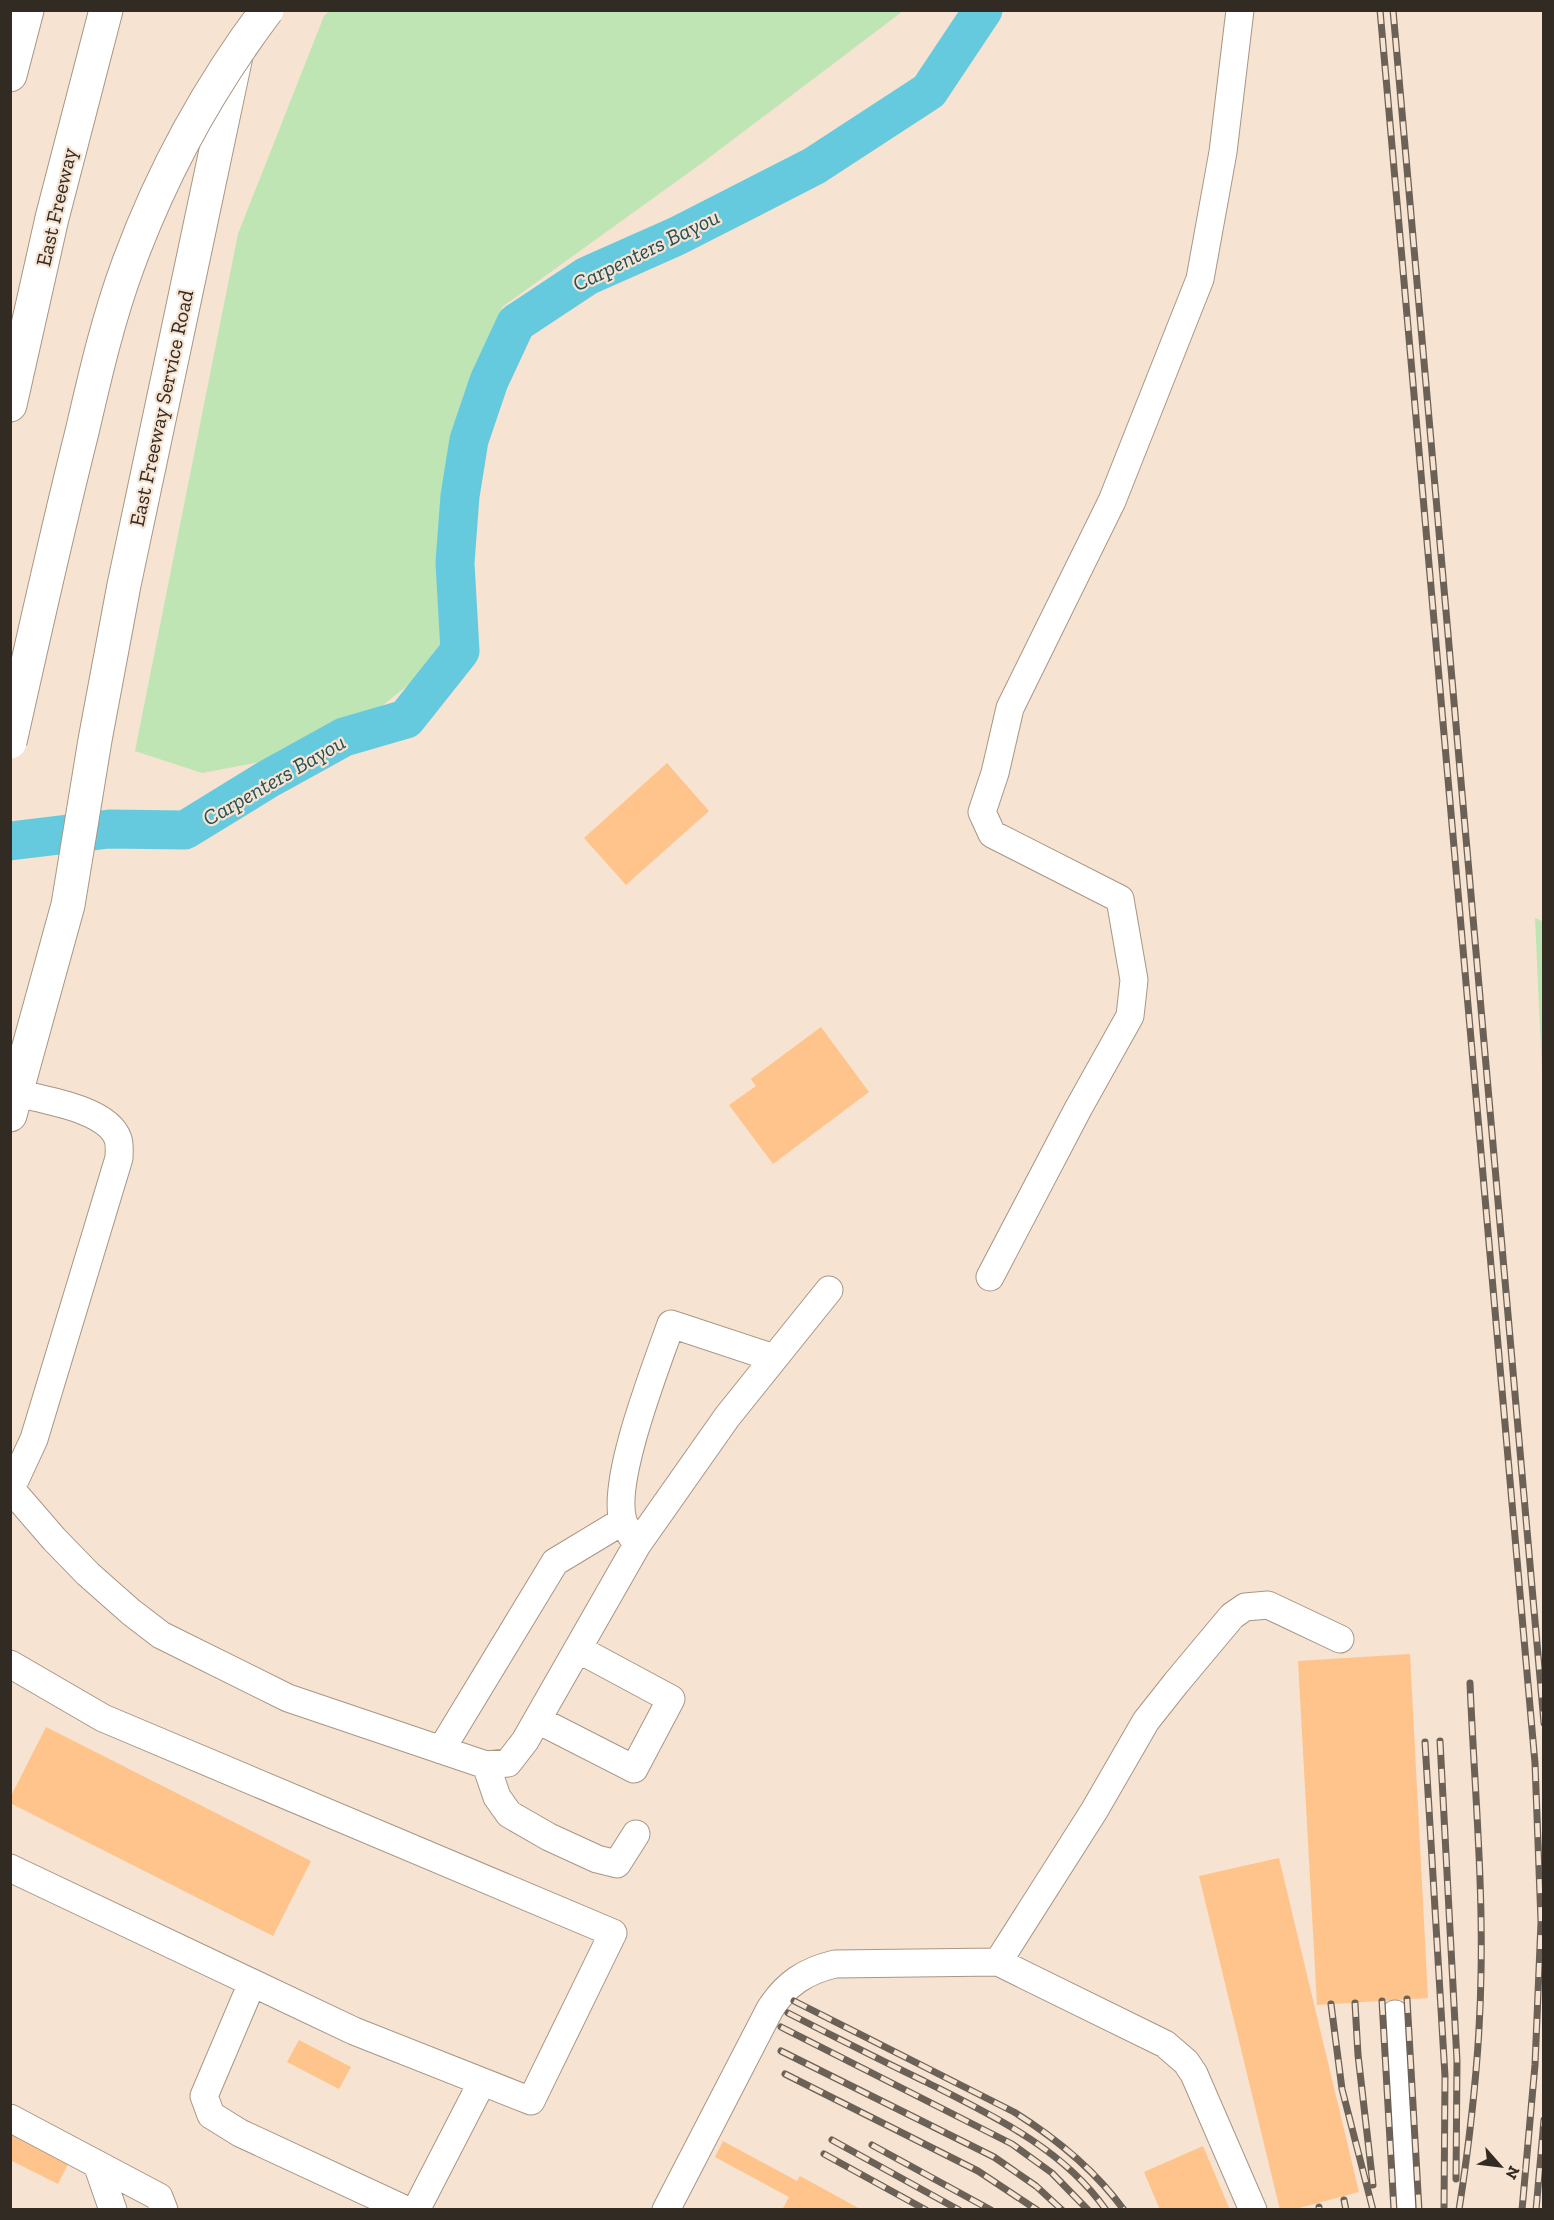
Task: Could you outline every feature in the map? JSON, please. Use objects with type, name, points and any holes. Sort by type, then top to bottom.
[{"type":"main road","name":"East Freeway","points":[[10,405],[52,218],[106,10]]},
{"type":"main road","name":"East Freeway Service Road","points":[[14,1104],[68,905],[95,740],[124,585],[247,10]]},
{"type":"main road","points":[[10,742],[75,456],[104,342],[128,266],[154,201],[184,140],[267,10]]},
{"type":"main road","points":[[10,75],[26,14]]},
{"type":"lane","points":[[990,1277],[1078,1109],[1130,1017],[1134,980],[1120,899],[992,834],[982,812],[995,773],[1010,708],[1112,501],[1200,279],[1223,152],[1240,10]]},
{"type":"lane","points":[[14,1104],[90,1113],[105,1122],[115,1132],[119,1141],[119,1158],[34,1439],[10,1486],[54,1539],[88,1574],[161,1635],[288,1698],[486,1764],[508,1762],[525,1741],[637,1545],[727,1417],[828,1290]]},
{"type":"lane","points":[[637,1545],[623,1521],[620,1492],[639,1419],[671,1324],[774,1358]]},
{"type":"lane","points":[[441,1750],[555,1562],[623,1521]]},
{"type":"lane","points":[[998,1962],[1094,1811],[1146,1722],[1232,1616],[1245,1607],[1268,1605],[1340,1639]]},
{"type":"lane","points":[[538,1720],[634,1769],[671,1699],[578,1649]]},
{"type":"lane","points":[[10,1664],[103,1718],[613,1934],[531,2101],[354,2031],[252,1983],[14,1878]]},
{"type":"lane","points":[[486,1764],[497,1797],[509,1814],[549,1837],[597,1859],[617,1864],[636,1834]]},
{"type":"lane","points":[[666,2210],[770,2010],[788,1985],[812,1971],[835,1964],[998,1962],[1165,2044],[1176,2052],[1194,2074],[1253,2210]]},
{"type":"lane","points":[[252,1983],[204,2096],[211,2115],[240,2133],[406,2210]]},
{"type":"lane","points":[[1395,2014],[1407,2210]]},
{"type":"lane","points":[[416,2210],[482,2082]]},
{"type":"lane","points":[[10,2118],[159,2197],[164,2210]]},
{"type":"lane","points":[[97,2164],[113,2210]]},
{"type":"green space","points":[[329,11],[903,11],[702,163],[502,307],[445,542],[448,653],[328,749],[202,773],[135,751],[238,234],[324,16]]},
{"type":"green space","points":[[1535,918],[1544,922],[1543,1094]]},
{"type":"building","points":[[667,763],[709,811],[626,885],[584,838]]},
{"type":"building","points":[[821,1027],[869,1092],[773,1164],[729,1105],[756,1086],[751,1079]]},
{"type":"building","points":[[1410,1654],[1428,1998],[1317,2005],[1298,1661]]},
{"type":"building","points":[[46,1727],[311,1861],[273,1936],[10,1803],[10,1798]]},
{"type":"building","points":[[1279,1858],[1359,2192],[1292,2210],[1280,2210],[1199,1876]]},
{"type":"building","points":[[299,2040],[351,2067],[339,2089],[287,2062]]},
{"type":"building","points":[[10,2120],[74,2152],[58,2184],[10,2160]]},
{"type":"building","points":[[723,2141],[797,2181],[800,2176],[862,2210],[782,2210],[789,2197],[715,2157]]},
{"type":"building","points":[[1203,2146],[1230,2210],[1160,2210],[1144,2172]]},
{"type":"waterway","name":"Carpenters Bayou","points":[[10,841],[109,829],[185,830],[268,779],[344,737],[406,719],[460,651],[455,563],[460,496],[469,440],[489,381],[516,323],[587,276],[677,236],[814,166],[929,91],[983,10]]},
{"type":"railway","points":[[1380,10],[1535,1763],[1541,1922],[1535,2065],[1522,2210]]},
{"type":"railway","points":[[1393,10],[1544,1723]]},
{"type":"railway","points":[[1459,2210],[1474,2092],[1481,1974],[1479,1865],[1470,1683]]},
{"type":"railway","points":[[1440,1741],[1457,2061],[1456,2179]]},
{"type":"railway","points":[[1425,1742],[1445,2076],[1444,2210]]},
{"type":"railway","points":[[1407,1999],[1419,2210]]},
{"type":"railway","points":[[794,2001],[1014,2112],[1074,2156],[1100,2181],[1124,2210]]},
{"type":"railway","points":[[1382,2001],[1394,2210]]},
{"type":"railway","points":[[1355,2003],[1358,2055],[1373,2185]]},
{"type":"railway","points":[[1331,2004],[1342,2089],[1373,2210]]},
{"type":"railway","points":[[788,2013],[974,2106],[1023,2134],[1068,2168],[1106,2210]]},
{"type":"railway","points":[[781,2027],[1012,2144],[1052,2173],[1088,2210]]},
{"type":"railway","points":[[781,2051],[994,2157],[1036,2186],[1062,2210]]},
{"type":"railway","points":[[785,2074],[978,2171],[1037,2210]]},
{"type":"railway","points":[[1536,2210],[1544,2120]]},
{"type":"railway","points":[[832,2140],[959,2210]]},
{"type":"railway","points":[[872,2145],[991,2210]]},
{"type":"railway","points":[[824,2154],[926,2210]]},
{"type":"railway","points":[[1344,2200],[1346,2210]]}]
